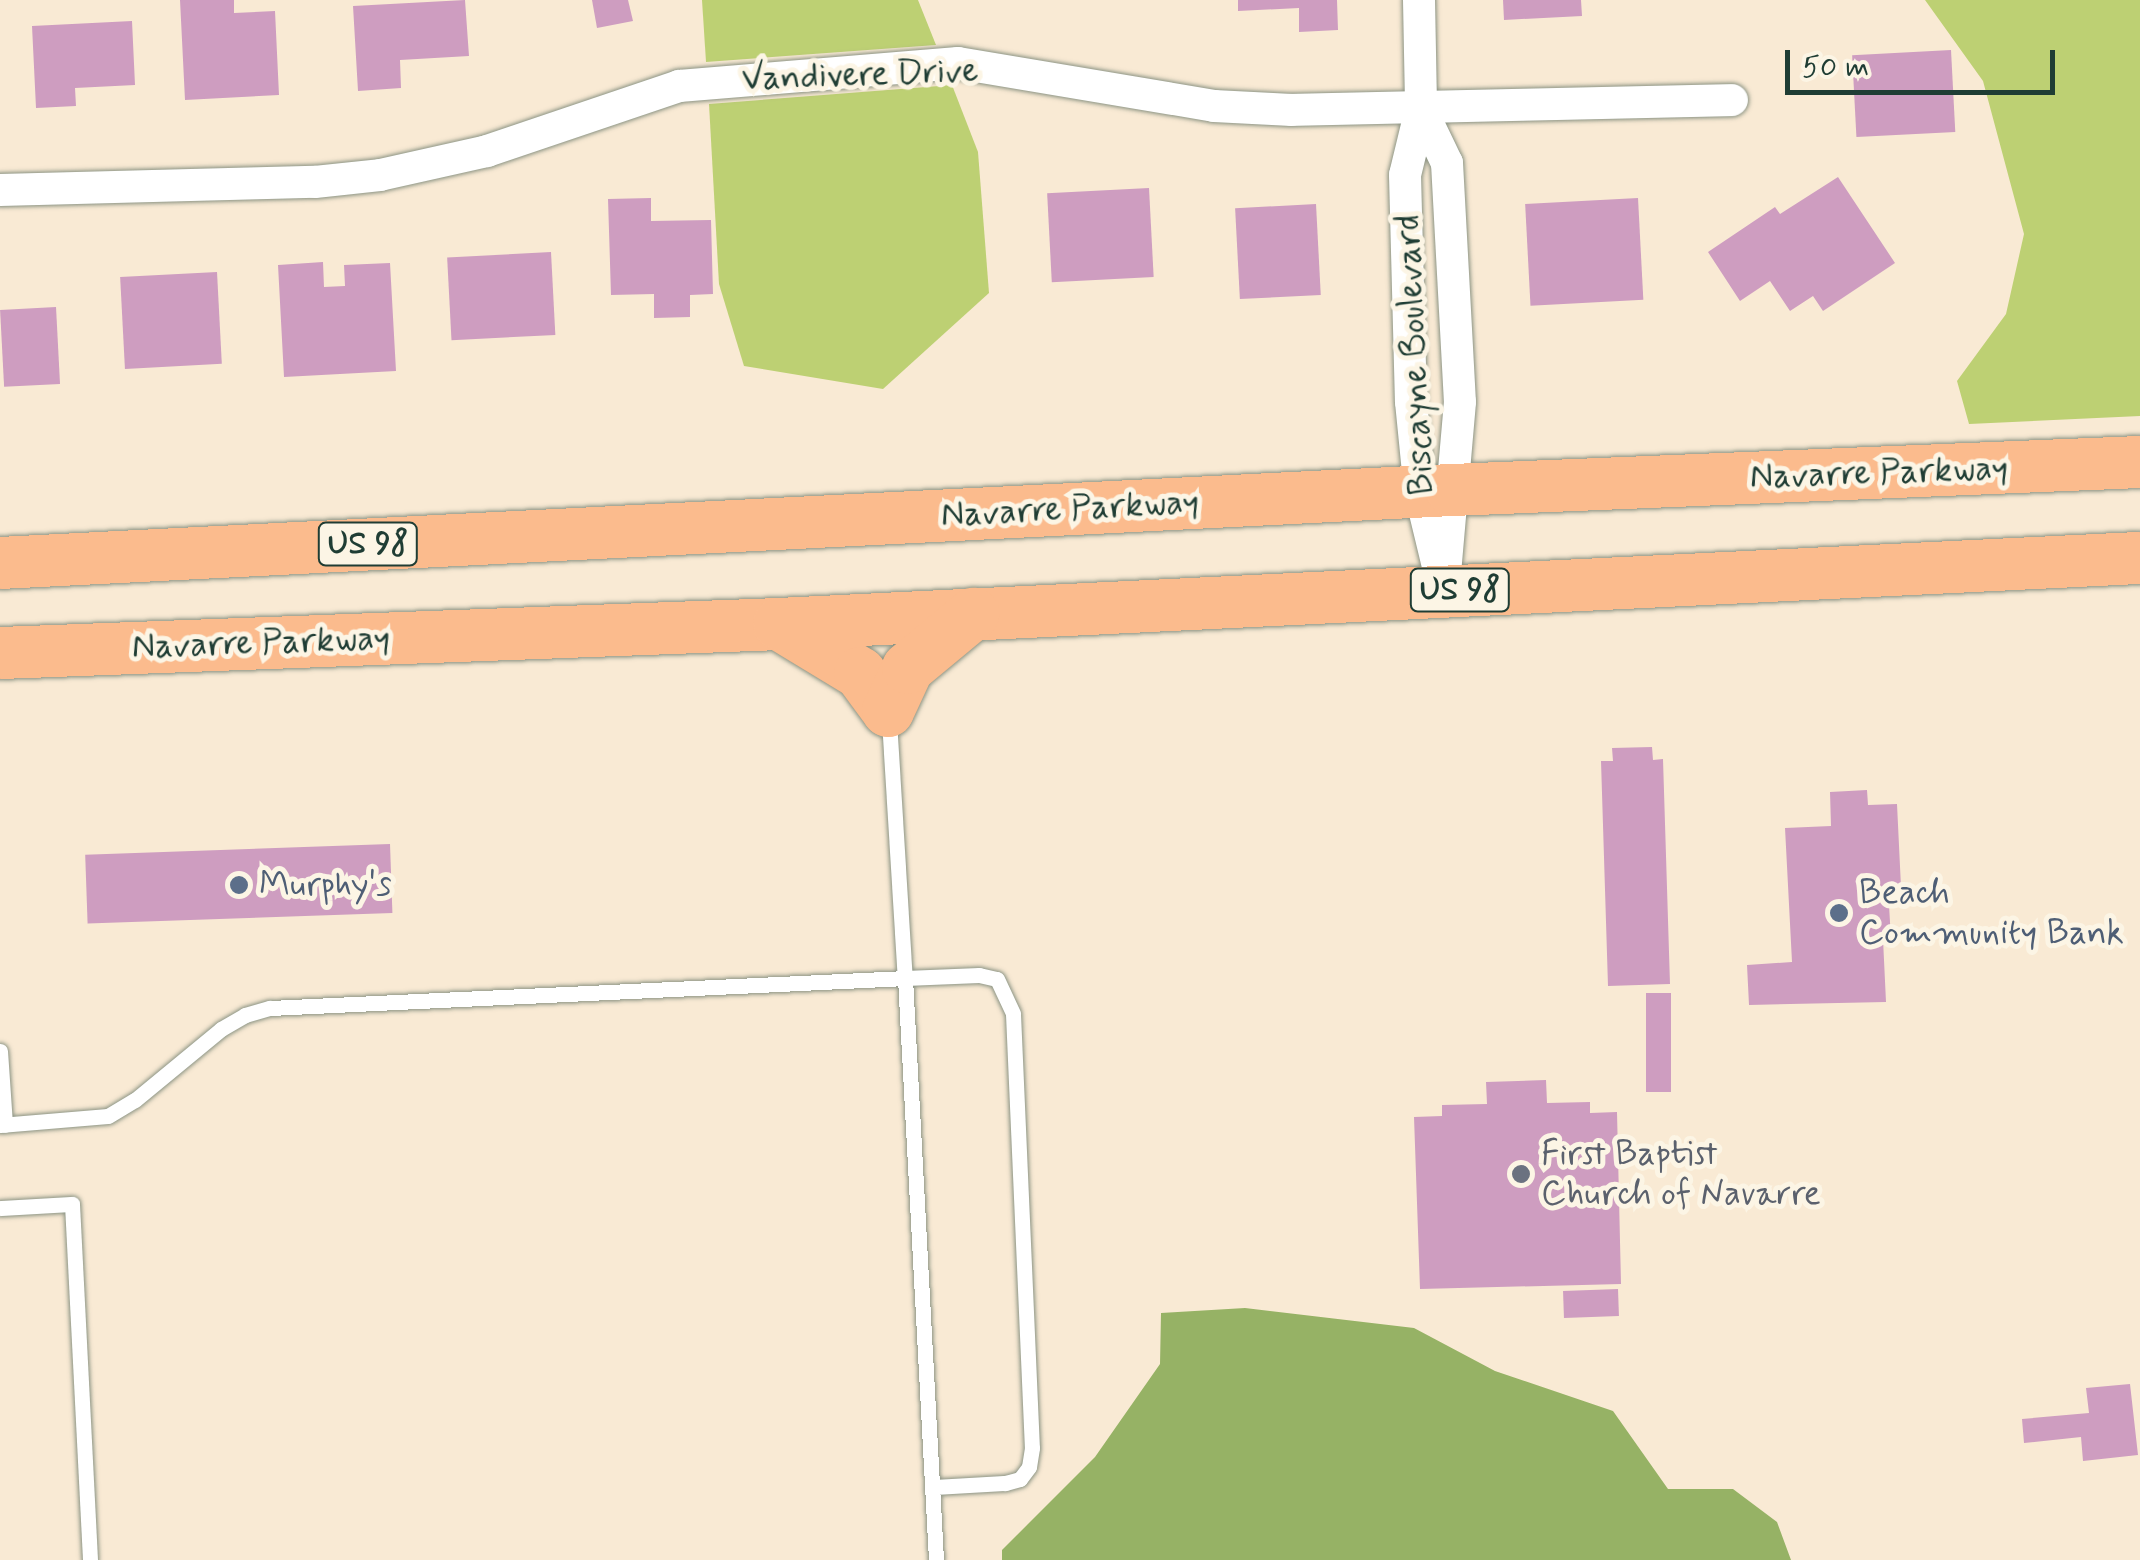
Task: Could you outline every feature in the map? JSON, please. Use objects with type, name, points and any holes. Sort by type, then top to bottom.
[{"type":"highway","name":"Navarre Parkway","points":[[0,562],[1436,491],[2140,462]]},
{"type":"highway","name":"Navarre Parkway","points":[[0,653],[779,624],[2140,558]]},
{"type":"highway","points":[[779,624],[860,674],[888,711],[908,668],[973,614]]},
{"type":"street","name":"Biscayne Boulevard","points":[[1419,0],[1422,110],[1405,175],[1411,402],[1436,491],[1444,591]]},
{"type":"street","name":"Vandivere Drive","points":[[0,190],[260,184],[380,175],[486,151],[679,86],[958,64],[1214,106],[1422,110],[1732,100]]},
{"type":"street","name":"Biscayne Boulevard","points":[[1422,110],[1446,163],[1460,402],[1436,491]]},
{"type":"lane","points":[[888,711],[936,1560]]},
{"type":"lane","points":[[0,1051],[2,1125],[108,1116],[135,1100],[220,1029],[245,1014],[270,1008],[979,975],[998,979],[1013,1014],[1032,1448],[1029,1467],[1020,1478],[1005,1483],[932,1487]]},
{"type":"lane","points":[[0,1208],[72,1204],[90,1560]]},
{"type":"green space","points":[[702,0],[918,0],[936,45],[706,62]]},
{"type":"green space","points":[[1925,0],[2140,0],[2140,416],[1969,424],[1957,381],[2006,314],[2024,234],[1983,81]]},
{"type":"green space","points":[[952,85],[978,152],[989,293],[883,389],[744,366],[719,284],[709,104]]},
{"type":"green space","points":[[1245,1308],[1414,1328],[1495,1371],[1613,1411],[1668,1489],[1733,1489],[1777,1522],[1791,1560],[1002,1560],[1002,1550],[1095,1457],[1160,1364],[1161,1313]]},
{"type":"building","points":[[180,0],[234,0],[234,13],[275,11],[279,95],[185,100]]},
{"type":"building","points":[[465,0],[469,56],[400,60],[401,88],[358,91],[353,6]]},
{"type":"building","points":[[592,0],[628,0],[633,21],[597,28]]},
{"type":"building","points":[[1238,0],[1337,0],[1338,30],[1299,32],[1299,8],[1238,11]]},
{"type":"building","points":[[1503,0],[1581,0],[1582,16],[1504,20]]},
{"type":"building","points":[[132,21],[135,85],[75,88],[76,106],[36,108],[32,26]]},
{"type":"building","points":[[1951,50],[1955,132],[1856,137],[1852,55]]},
{"type":"building","points":[[1838,177],[1895,263],[1823,311],[1813,296],[1790,311],[1770,281],[1740,301],[1708,252],[1775,207],[1780,214]]},
{"type":"building","points":[[1149,188],[1154,277],[1052,282],[1047,193]]},
{"type":"building","points":[[651,198],[651,221],[711,220],[713,294],[690,295],[690,317],[654,318],[654,294],[611,295],[608,199]]},
{"type":"building","points":[[1638,198],[1643,300],[1530,306],[1525,204]]},
{"type":"building","points":[[1316,204],[1321,295],[1240,299],[1235,208]]},
{"type":"building","points":[[551,252],[555,335],[451,340],[447,257]]},
{"type":"building","points":[[323,262],[324,287],[345,286],[344,265],[390,263],[396,371],[284,377],[278,265]]},
{"type":"building","points":[[217,272],[222,364],[125,369],[120,277]]},
{"type":"building","points":[[56,307],[60,384],[4,387],[0,310]]},
{"type":"building","points":[[1652,747],[1653,760],[1663,759],[1670,984],[1608,986],[1601,761],[1613,761],[1612,748]]},
{"type":"building","name":"Beach Community Bank","points":[[1867,790],[1868,805],[1897,804],[1901,887],[1888,888],[1891,939],[1883,939],[1886,1002],[1749,1005],[1747,965],[1792,962],[1785,828],[1831,826],[1830,792]]},
{"type":"building","name":"Murphy's","points":[[390,844],[392,913],[88,924],[85,855]]},
{"type":"building","points":[[1646,993],[1671,993],[1671,1092],[1646,1092]]},
{"type":"building","points":[[1546,1080],[1547,1103],[1590,1102],[1590,1113],[1617,1112],[1621,1284],[1420,1289],[1414,1117],[1442,1116],[1442,1105],[1487,1104],[1486,1082]]},
{"type":"building","points":[[1618,1289],[1619,1316],[1564,1318],[1563,1291]]},
{"type":"building","points":[[2130,1384],[2138,1455],[2083,1461],[2081,1437],[2024,1443],[2022,1419],[2089,1413],[2086,1388]]},
{"type":"place","name":"Murphy's","points":[[239,885]]},
{"type":"place","name":"Beach Community Bank","points":[[1839,913]]},
{"type":"place","name":"First Baptist Church of Navarre","points":[[1521,1174]]}]
